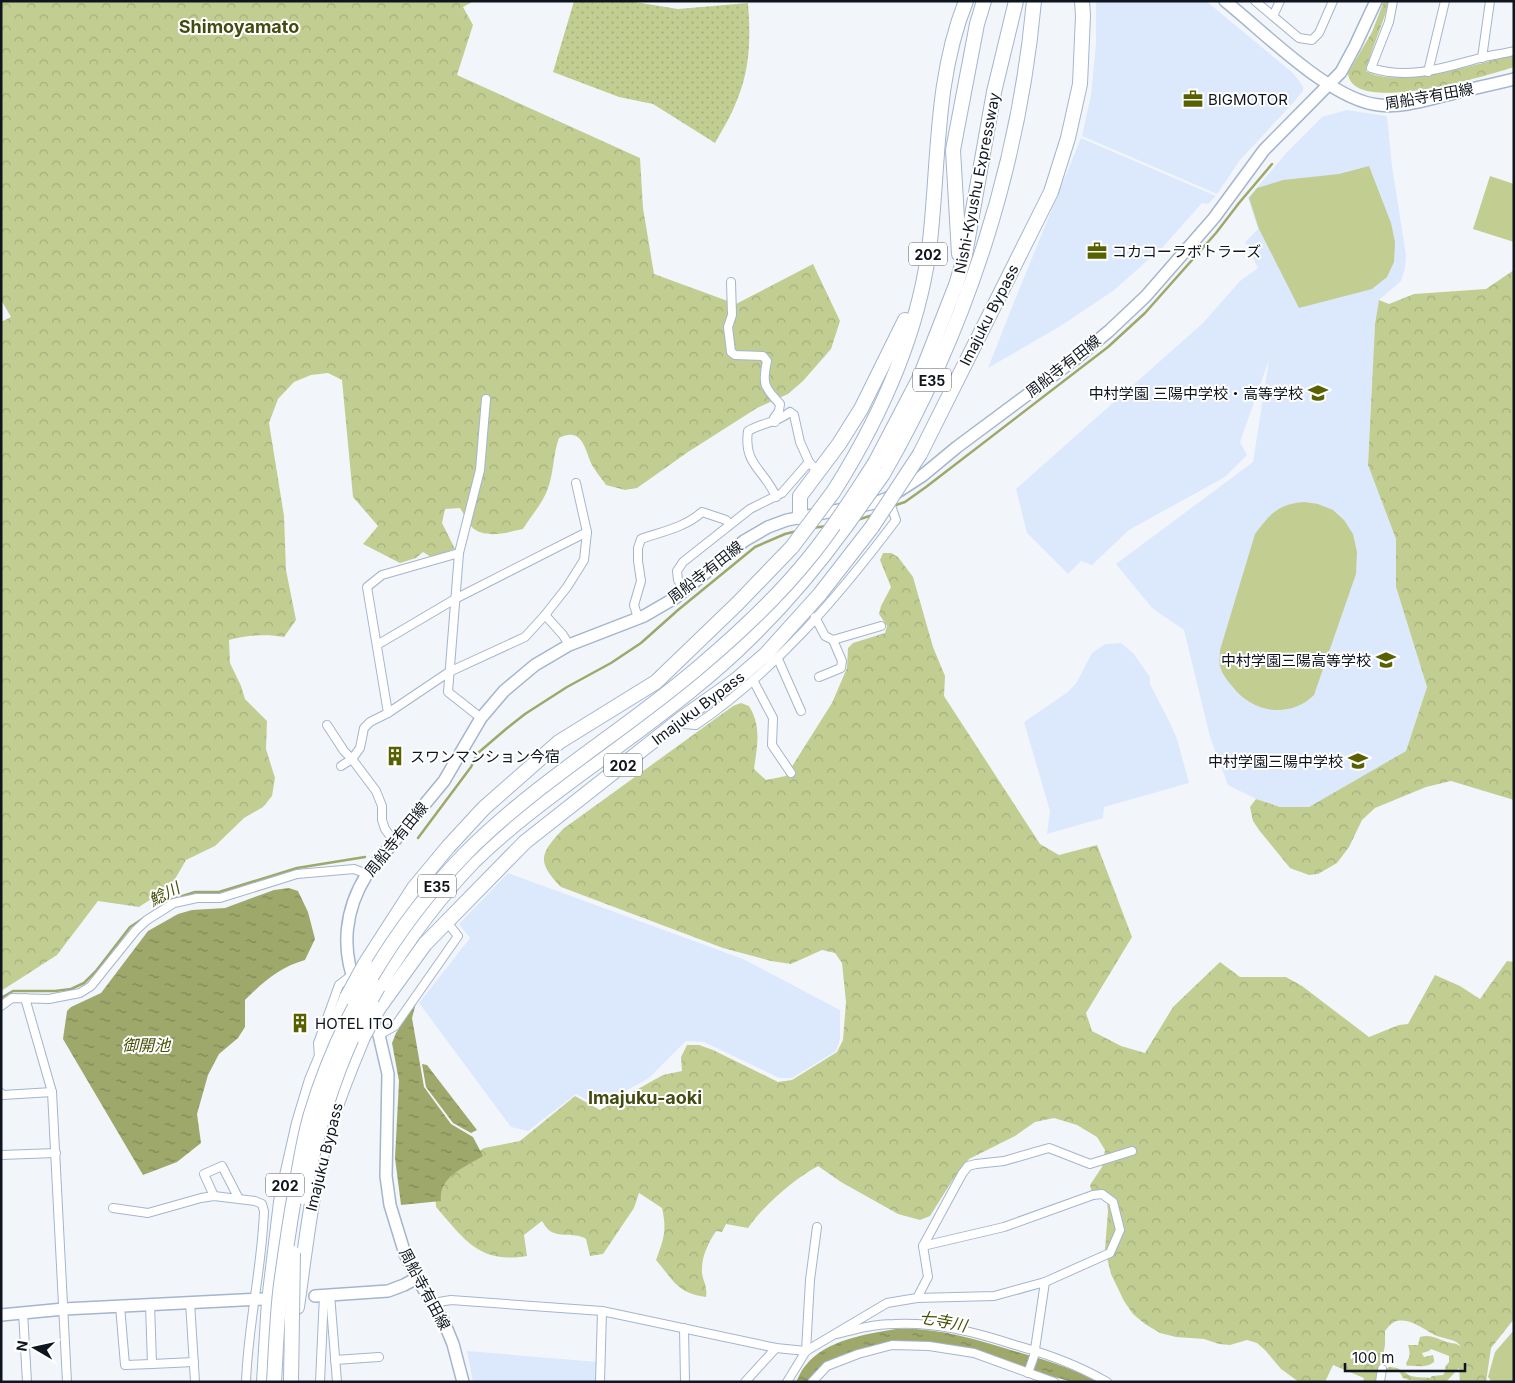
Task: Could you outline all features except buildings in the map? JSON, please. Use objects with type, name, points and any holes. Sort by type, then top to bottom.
[{"type":"highway","name":"Imajuku Bypass","points":[[264,1382],[269,1301],[280,1202],[312,1080],[347,997],[365,964],[414,888],[484,808],[559,742],[656,682],[738,603],[792,547],[834,491],[875,418],[894,376],[920,296],[930,242],[943,91],[966,1]]},
{"type":"highway","points":[[956,285],[960,247],[956,209],[954,150],[977,24],[984,1]]},
{"type":"highway","name":"Nishi-Kyushu Expressway","points":[[274,1382],[281,1286],[300,1161],[310,1116],[341,1031],[373,974],[416,912],[466,853],[527,798],[616,734],[740,631],[809,559],[876,464],[927,360],[956,285],[965,255],[996,83],[1016,1]]},
{"type":"highway","name":"Nishi-Kyushu Expressway","points":[[283,1382],[294,1253],[310,1165],[322,1119],[340,1064],[362,1015],[401,951],[450,886],[503,834],[559,789],[624,742],[707,676],[749,639],[818,565],[883,474],[906,434],[952,332],[996,211],[1004,180],[1030,44],[1034,1]]},
{"type":"highway","name":"Imajuku Bypass","points":[[291,1382],[297,1307],[311,1205],[339,1096],[363,1037],[378,1008],[425,944],[525,842],[682,719],[736,680],[766,654],[820,594],[872,527],[920,454],[1051,192],[1068,138],[1080,84],[1082,1]]},
{"type":"highway","points":[[800,517],[800,496],[813,467],[839,444],[861,409],[907,315],[921,266],[938,134]]},
{"type":"highway","points":[[952,233],[956,209]]},
{"type":"highway","points":[[895,427],[920,354]]},
{"type":"highway","points":[[291,1382],[294,1253]]},
{"type":"main road","points":[[1225,1],[1328,85],[1341,72],[1376,1]]},
{"type":"main road","name":"周船寺有田線","points":[[463,1382],[453,1344],[444,1322],[417,1278],[399,1236],[390,1205],[386,1176],[388,1074],[379,1035],[352,975],[346,936],[352,902],[367,874],[444,781],[481,718],[504,691],[535,665],[569,645],[638,618],[684,591],[744,541],[768,527],[800,517],[888,498],[922,476],[957,446],[1074,360],[1146,296],[1214,218],[1264,150],[1328,85],[1349,97],[1384,106],[1426,100],[1514,79]]},
{"type":"main road","points":[[323,1295],[388,1290],[417,1278]]},
{"type":"main road","points":[[1,1315],[64,1309],[258,1299]]},
{"type":"street","points":[[1255,1],[1299,38],[1312,40],[1319,33],[1333,1]]},
{"type":"street","points":[[1273,16],[1280,1]]},
{"type":"street","points":[[1393,1],[1388,22],[1371,68],[1400,74],[1428,72],[1514,51]]},
{"type":"street","points":[[1428,72],[1444,1]]},
{"type":"street","points":[[1482,58],[1490,1]]},
{"type":"street","points":[[730,282],[732,315],[728,327],[730,352],[735,355],[763,356],[767,361],[764,381],[767,391],[780,404],[779,411],[774,418],[775,422]]},
{"type":"street","points":[[481,718],[448,692],[459,553],[480,470],[486,398]]},
{"type":"street","points":[[684,591],[678,580],[677,571],[684,562],[729,524],[750,509],[776,497],[782,493],[813,467],[800,442],[794,415],[790,412],[775,422],[754,427],[748,431],[746,444],[750,458],[776,497]]},
{"type":"street","points":[[341,766],[352,759],[360,748],[364,728],[370,722],[388,713],[449,672],[525,637],[545,615],[567,587],[584,560],[587,532],[576,483]]},
{"type":"street","points":[[682,719],[683,724],[696,725],[778,659],[857,572],[896,520],[888,498]]},
{"type":"street","points":[[638,618],[634,605],[642,581],[638,561],[638,548],[641,539],[684,524],[696,518],[702,512],[726,520],[729,524]]},
{"type":"street","points":[[377,645],[455,599],[587,532]]},
{"type":"street","points":[[388,713],[367,586],[382,575],[459,553]]},
{"type":"street","points":[[545,615],[563,635],[569,645]]},
{"type":"street","points":[[815,617],[825,636],[833,640],[842,661],[841,668],[819,678]]},
{"type":"street","points":[[833,640],[881,626]]},
{"type":"street","points":[[778,659],[801,711]]},
{"type":"street","points":[[753,680],[773,718],[772,745],[791,773]]},
{"type":"street","points":[[327,726],[376,791],[382,806],[382,820],[385,829],[394,841]]},
{"type":"street","points":[[1,1006],[12,998],[48,999],[69,996],[91,986],[136,930],[147,920],[174,903],[198,898],[220,898],[297,874],[354,869],[367,874]]},
{"type":"street","points":[[379,1035],[395,1026],[458,936],[446,921]]},
{"type":"street","points":[[319,1062],[318,1043],[339,985],[352,975]]},
{"type":"street","points":[[25,998],[52,1092],[67,1382]]},
{"type":"street","points":[[1,1093],[3,1095],[52,1092]]},
{"type":"street","points":[[917,1298],[928,1277],[923,1246],[968,1166],[1004,1162],[1049,1148],[1090,1164],[1132,1151]]},
{"type":"street","points":[[1,1155],[56,1153]]},
{"type":"street","points":[[214,1196],[204,1174],[222,1166],[238,1199]]},
{"type":"street","points":[[787,1382],[806,1351],[828,1336],[887,1303],[917,1298],[994,1296],[1045,1282],[1110,1253],[1120,1230],[1113,1202],[1102,1194],[1093,1195],[1004,1227],[923,1246]]},
{"type":"street","points":[[113,1208],[148,1212],[214,1196],[256,1201],[262,1204],[264,1211],[258,1299],[246,1382]]},
{"type":"street","points":[[806,1351],[810,1280],[817,1227]]},
{"type":"street","points":[[1028,1372],[1034,1353],[1045,1282]]},
{"type":"street","points":[[323,1295],[335,1360],[337,1382]]},
{"type":"street","points":[[320,1382],[323,1295]]},
{"type":"street","points":[[433,1303],[451,1300],[602,1311],[776,1348],[806,1351]]},
{"type":"street","points":[[190,1302],[195,1382]]},
{"type":"street","points":[[150,1304],[152,1364]]},
{"type":"street","points":[[120,1306],[125,1365],[194,1362]]},
{"type":"street","points":[[600,1382],[602,1311]]},
{"type":"street","points":[[23,1312],[27,1382]]},
{"type":"street","points":[[828,1336],[865,1327],[894,1324],[942,1326],[978,1333],[1034,1353],[1082,1367],[1107,1382]]},
{"type":"street","points":[[684,1328],[685,1382]]},
{"type":"street","points":[[812,1382],[827,1366],[858,1354],[892,1345],[929,1346],[974,1353],[1054,1382]]},
{"type":"street","points":[[745,1382],[776,1348]]},
{"type":"street","points":[[335,1360],[379,1357]]},
{"type":"street","points":[[1380,1382],[1382,1369]]},
{"type":"shaded area","name":"BIGMOTOR","points":[[1096,1],[1206,1],[1293,73],[1303,86],[1303,91],[1294,102],[1240,160],[1217,194],[1082,136],[1091,95],[1096,44]]},
{"type":"shaded area","name":"中村学園 三陽中学校・高等学校","points":[[1347,110],[1387,116],[1392,166],[1406,255],[1401,281],[1379,300],[1375,324],[1368,465],[1396,539],[1396,587],[1427,687],[1406,751],[1309,807],[1279,807],[1256,799],[1228,785],[1210,737],[1184,630],[1152,608],[1116,564],[1253,462],[1269,360],[1240,442],[1247,455],[1225,477],[1129,530],[1092,565],[1081,561],[1068,574],[1027,533],[1016,489],[1203,323],[1240,281],[1258,268],[1245,242],[1258,229],[1248,198],[1287,152],[1322,117]]},
{"type":"shaded area","name":"コカコーラボトラーズ","points":[[1081,138],[1216,196],[1208,204],[1202,203],[1163,247],[1113,291],[1059,327],[988,368],[1014,302]]},
{"type":"shaded area","points":[[1121,643],[1133,653],[1150,677],[1150,684],[1177,739],[1189,783],[1104,807],[1103,818],[1047,834],[1050,811],[1024,722],[1068,692],[1077,682],[1092,653],[1105,644]]},
{"type":"shaded area","points":[[508,873],[743,959],[840,1010],[840,1039],[836,1051],[792,1078],[779,1078],[704,1042],[686,1041],[649,1078],[598,1106],[576,1094],[528,1131],[511,1127],[419,1003],[470,938],[459,924]]},
{"type":"shaded area","points":[[467,1351],[598,1362],[597,1382],[473,1382]]},
{"type":"green space","points":[[1,1],[474,1],[463,7],[473,25],[457,75],[640,158],[643,208],[654,274],[736,304],[813,264],[840,321],[831,349],[803,381],[788,394],[757,408],[688,452],[637,488],[625,490],[606,485],[592,465],[582,442],[573,435],[567,435],[559,438],[546,494],[523,529],[498,534],[485,534],[472,527],[460,508],[445,509],[442,523],[455,549],[431,557],[423,552],[416,558],[400,563],[363,544],[378,526],[353,497],[342,380],[328,373],[311,375],[294,382],[278,399],[269,423],[284,516],[286,570],[296,620],[284,637],[257,636],[229,640],[230,663],[245,699],[267,721],[266,749],[275,778],[272,796],[263,807],[244,818],[215,846],[186,860],[171,886],[139,907],[98,901],[57,955],[1,991],[1,322],[11,317],[1,300]]},
{"type":"green space","points":[[574,1],[629,1],[678,9],[748,3],[749,42],[744,80],[733,110],[715,143],[653,104],[619,97],[553,72]]},
{"type":"green space","points":[[1384,1],[1389,1],[1366,71],[1380,76],[1398,78],[1417,76],[1460,69],[1514,55],[1514,67],[1478,78],[1423,90],[1396,93],[1372,92],[1355,86],[1348,73],[1372,32]]},
{"type":"green space","points":[[1369,166],[1391,223],[1395,242],[1394,262],[1387,277],[1372,289],[1299,308],[1259,229],[1249,198],[1257,188],[1283,180],[1339,174]]},
{"type":"green space","points":[[1490,176],[1514,184],[1514,242],[1473,229]]},
{"type":"green space","points":[[1514,270],[1514,800],[1451,781],[1426,787],[1375,808],[1362,820],[1349,847],[1337,863],[1318,874],[1309,875],[1290,868],[1253,821],[1250,807],[1256,799],[1280,807],[1309,807],[1406,751],[1427,687],[1396,587],[1396,539],[1368,465],[1375,324],[1379,300],[1389,304],[1414,294],[1486,289]]},
{"type":"green space","points":[[1304,502],[1318,504],[1333,510],[1344,520],[1353,534],[1357,552],[1356,574],[1314,695],[1294,708],[1272,710],[1250,702],[1232,686],[1221,669],[1220,650],[1255,534],[1275,511],[1287,505]]},
{"type":"green space","points":[[883,553],[891,553],[898,557],[913,577],[933,647],[945,676],[944,696],[1040,844],[1059,855],[1097,845],[1132,937],[1086,1013],[1092,1031],[1121,1046],[1145,1053],[1173,1007],[1220,962],[1240,977],[1286,977],[1302,986],[1369,1037],[1399,1025],[1408,1024],[1435,975],[1460,986],[1480,999],[1507,961],[1514,962],[1514,1319],[1491,1348],[1486,1382],[1460,1382],[1459,1368],[1446,1382],[1409,1380],[1403,1378],[1399,1371],[1387,1372],[1386,1369],[1392,1367],[1414,1377],[1430,1378],[1443,1375],[1445,1367],[1449,1362],[1449,1356],[1431,1349],[1422,1353],[1424,1357],[1433,1355],[1434,1362],[1424,1366],[1407,1366],[1406,1363],[1410,1354],[1408,1345],[1418,1345],[1420,1337],[1434,1337],[1461,1347],[1454,1341],[1437,1336],[1408,1321],[1395,1322],[1385,1331],[1385,1345],[1378,1382],[1363,1382],[1364,1378],[1333,1365],[1325,1382],[1299,1382],[1281,1369],[1257,1343],[1247,1340],[1230,1345],[1204,1339],[1176,1337],[1160,1333],[1145,1324],[1133,1314],[1124,1301],[1111,1274],[1105,1249],[1107,1202],[1092,1193],[1090,1185],[1102,1167],[1105,1150],[1097,1137],[1077,1125],[1054,1118],[1035,1122],[1015,1136],[969,1159],[952,1181],[930,1216],[920,1220],[898,1214],[841,1182],[818,1166],[799,1178],[780,1194],[748,1228],[726,1224],[722,1232],[716,1231],[706,1249],[702,1264],[706,1297],[682,1289],[656,1260],[664,1234],[662,1208],[639,1193],[634,1208],[603,1254],[590,1256],[586,1239],[554,1233],[542,1221],[524,1235],[527,1256],[510,1258],[485,1253],[465,1239],[436,1207],[435,1192],[460,1164],[484,1148],[520,1141],[575,1096],[600,1110],[663,1075],[682,1071],[681,1057],[687,1045],[699,1045],[713,1050],[778,1082],[792,1080],[837,1052],[843,1040],[846,1002],[842,963],[835,953],[822,950],[791,964],[771,961],[723,948],[561,887],[548,870],[544,858],[549,845],[563,829],[733,706],[741,703],[749,706],[756,722],[758,737],[754,769],[766,780],[786,776],[832,703],[847,668],[848,648],[853,643],[885,633],[887,626],[879,614],[891,587],[880,560]]},
{"type":"green space","points":[[1514,1330],[1514,1382],[1492,1382],[1488,1377],[1495,1352]]},
{"type":"water","name":"御開池","points":[[289,888],[298,891],[308,912],[315,939],[305,960],[272,976],[245,1000],[245,1027],[238,1038],[219,1054],[208,1075],[197,1114],[201,1143],[177,1162],[143,1175],[63,1039],[67,1011],[71,1007],[101,993],[148,931],[178,914],[192,910],[225,908],[274,890]]},
{"type":"water","points":[[416,1003],[412,1018],[424,1087],[451,1124],[473,1137],[483,1156],[448,1179],[441,1193],[441,1201],[401,1205],[395,1158],[399,1081],[392,1043],[396,1033]]},
{"type":"water","points":[[422,1064],[427,1065],[477,1130],[471,1133],[453,1123],[426,1087]]},
{"type":"water","points":[[896,1329],[926,1330],[970,1338],[1056,1364],[1097,1382],[1073,1382],[1024,1369],[961,1347],[932,1342],[900,1341],[883,1343],[839,1356],[817,1371],[811,1382],[796,1382],[814,1356],[835,1344],[872,1333]]},
{"type":"waterway","points":[[896,505],[905,502],[926,487],[1108,347],[1145,313],[1216,233],[1272,164]]},
{"type":"waterway","points":[[857,520],[873,515]]},
{"type":"waterway","points":[[812,528],[827,526]]},
{"type":"waterway","points":[[418,838],[471,767],[478,753],[506,729],[525,714],[567,687],[611,663],[641,643],[755,547],[797,531]]},
{"type":"waterway","name":"鯰川","points":[[1,998],[13,991],[55,991],[71,989],[84,983],[96,971],[130,927],[173,899],[195,892],[219,892],[297,868],[365,857]]},
{"type":"place","name":"BIGMOTOR","points":[[1193,99]]},
{"type":"place","name":"コカコーラボトラーズ","points":[[1097,251]]},
{"type":"place","name":"中村学園 三陽中学校・高等学校","points":[[1318,393]]},
{"type":"place","name":"中村学園三陽高等学校","points":[[1386,660]]},
{"type":"place","name":"スワンマンション今宿","points":[[395,756]]},
{"type":"place","name":"中村学園三陽中学校","points":[[1358,761]]},
{"type":"place","name":"HOTEL ITO","points":[[300,1023]]},
{"type":"district","name":"Shimoyamato","points":[[239,26]]},
{"type":"district","name":"Imajuku-aoki","points":[[645,1097]]},
{"type":"water label","name":"七寺川","points":[[943,1321]]}]
